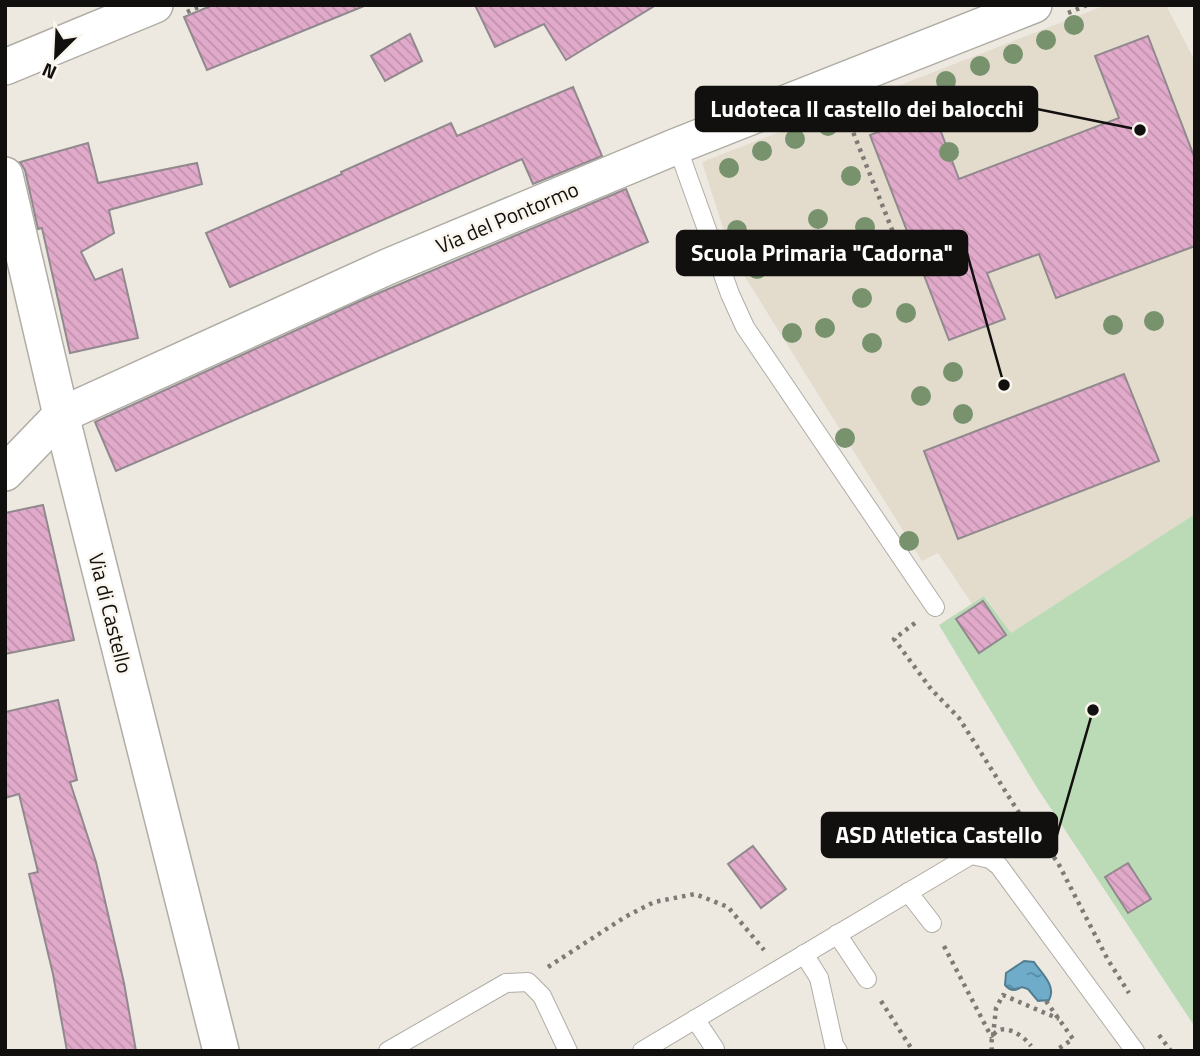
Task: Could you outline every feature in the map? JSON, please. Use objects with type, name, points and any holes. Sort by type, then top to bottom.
[{"type":"street","points":[[5,67],[155,5]]},
{"type":"street","name":"Via del Pontormo","points":[[5,473],[61,415],[387,267],[677,145],[1034,5]]},
{"type":"street","name":"Via di Castello","points":[[5,175],[61,415],[221,1051]]},
{"type":"lane","points":[[677,145],[730,294],[745,327],[935,607]]},
{"type":"lane","points":[[642,1051],[971,855],[990,859],[999,866],[1135,1051]]},
{"type":"lane","points":[[908,892],[932,923]]},
{"type":"lane","points":[[837,934],[867,979]]},
{"type":"lane","points":[[804,954],[819,978],[834,1045],[838,1051]]},
{"type":"lane","points":[[388,1051],[506,984],[528,982],[542,996],[568,1051]]},
{"type":"lane","points":[[695,1019],[715,1049],[712,1051]]},
{"type":"path","points":[[834,85],[905,262]]},
{"type":"path","points":[[935,607],[894,639],[931,689],[959,718],[1021,816],[1057,860],[1108,960],[1131,996]]},
{"type":"path","points":[[528,982],[578,946],[644,907],[654,902],[695,894],[728,907],[779,969]]},
{"type":"path","points":[[932,923],[993,1037]]},
{"type":"path","points":[[867,979],[913,1051]]},
{"type":"path","points":[[992,1051],[996,1008],[1003,995],[1059,1019]]},
{"type":"path","points":[[1046,1001],[1073,1039],[1055,1051]]},
{"type":"path","points":[[993,1037],[998,1031],[1011,1029],[1024,1037],[1031,1046]]},
{"type":"path","points":[[1155,1029],[1171,1051]]},
{"type":"shaded area","points":[[1106,5],[1166,5],[1195,61],[1195,514],[1011,633],[985,596],[972,604],[938,553],[922,561],[732,256],[702,162]]},
{"type":"green space","points":[[1195,514],[1195,1027],[1036,786],[939,625],[984,596],[1011,633]]},
{"type":"water","points":[[1024,961],[1034,962],[1047,980],[1051,990],[1049,1000],[1038,1001],[1028,989],[1022,987],[1013,990],[1005,985],[1006,973]]},
{"type":"building","points":[[213,5],[364,6],[207,70],[184,17]]},
{"type":"building","points":[[475,5],[656,5],[566,60],[544,24],[495,47]]},
{"type":"building","points":[[410,34],[422,61],[385,81],[371,56]]},
{"type":"building","points":[[1148,36],[1195,159],[1195,246],[1056,298],[1039,254],[987,273],[1005,319],[949,340],[870,135],[933,111],[959,179],[1119,118],[1095,56]]},
{"type":"building","points":[[573,87],[602,156],[533,184],[522,159],[230,287],[206,233],[451,123],[457,136]]},
{"type":"building","points":[[88,143],[98,183],[197,163],[202,184],[109,210],[114,233],[81,252],[95,280],[122,269],[138,338],[70,353],[42,228],[38,229],[25,170],[20,162]]},
{"type":"building","points":[[626,189],[648,242],[116,471],[95,422],[367,298]]},
{"type":"building","points":[[1124,374],[1159,461],[958,539],[924,451]]},
{"type":"building","points":[[43,505],[74,640],[5,654],[5,513]]},
{"type":"building","points":[[983,601],[1006,635],[979,653],[956,619]]},
{"type":"building","points":[[58,700],[77,780],[70,782],[96,862],[124,983],[136,1051],[67,1051],[53,974],[29,874],[38,872],[19,794],[5,798],[5,712]]},
{"type":"building","points":[[753,846],[786,889],[761,908],[728,864]]},
{"type":"building","points":[[1128,863],[1151,899],[1128,913],[1105,877]]},
{"type":"place","name":"Ludoteca Il castello dei balocchi","points":[[1140,130]]},
{"type":"place","name":"Scuola Primaria \"Cadorna\"","points":[[1004,385]]},
{"type":"place","name":"ASD Atletica Castello","points":[[1093,710]]}]
